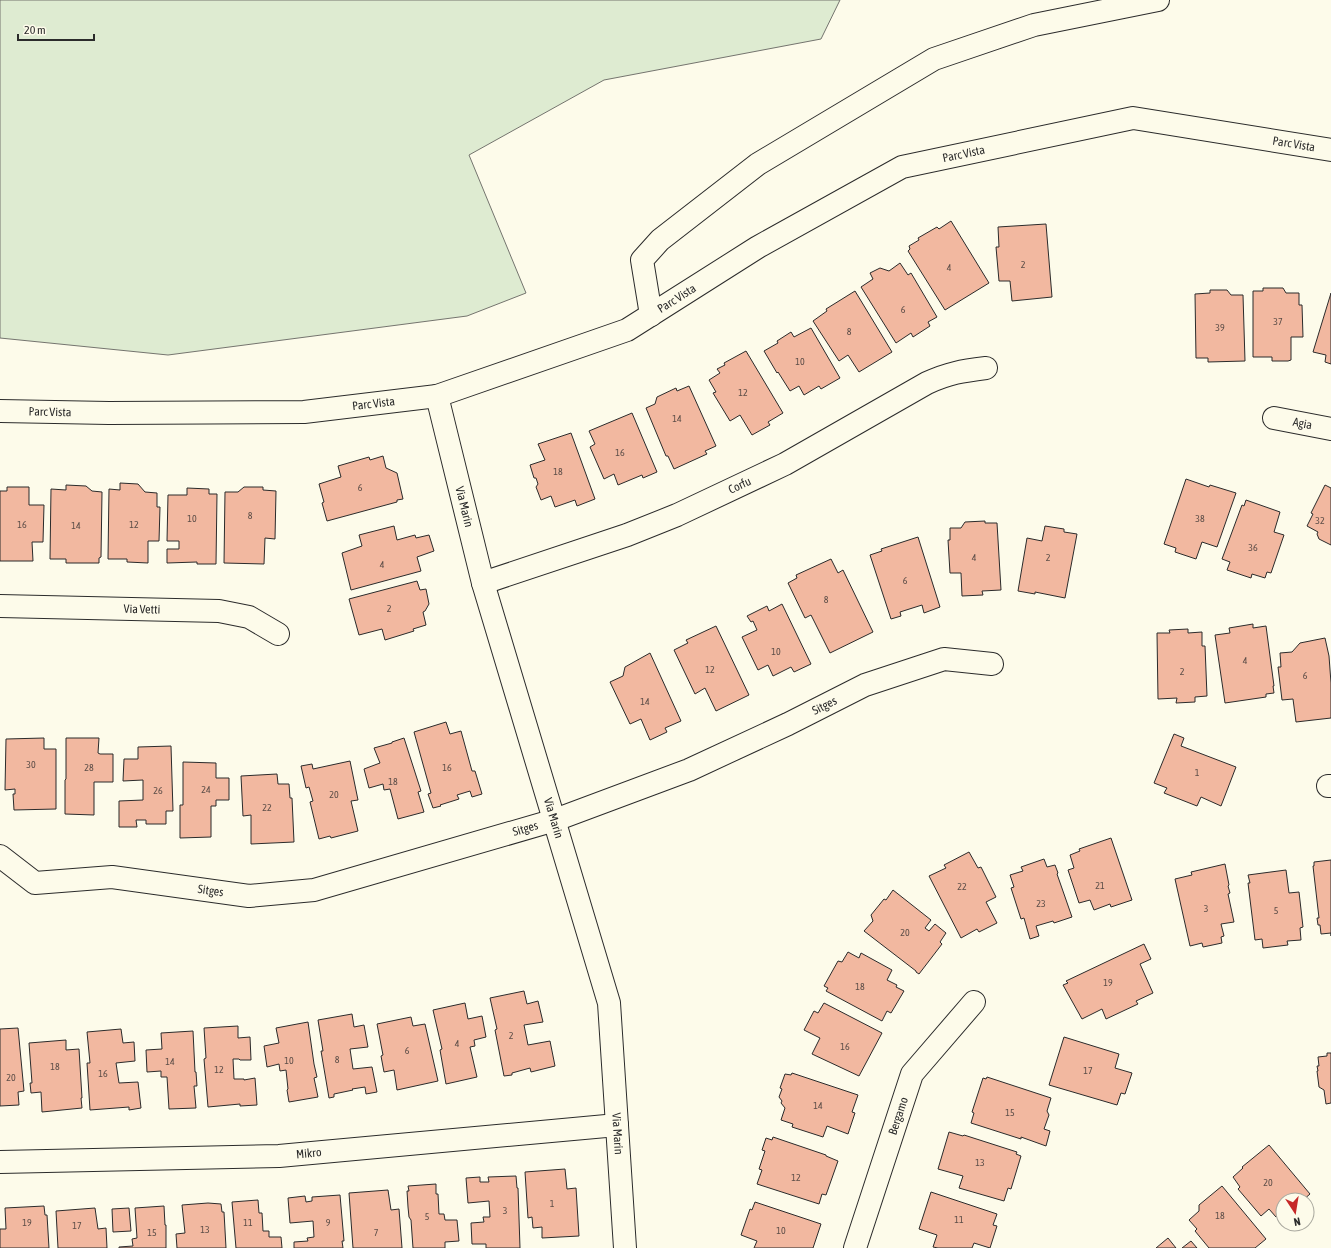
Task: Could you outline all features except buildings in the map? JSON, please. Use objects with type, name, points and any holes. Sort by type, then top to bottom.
[{"type":"street","points":[[651,315],[642,260],[660,240],[758,164],[934,59],[1034,25],[1158,0]]},
{"type":"street","name":"Parc Vista","points":[[0,411],[109,413],[304,412],[437,396],[627,330],[758,247],[902,167],[1133,118],[1331,150]]},
{"type":"street","name":"Corfu","points":[[483,583],[627,535],[677,515],[785,464],[927,383],[946,374],[986,368]]},
{"type":"street","name":"Via Marin","points":[[437,396],[483,583],[609,1003],[625,1248]]},
{"type":"street","name":"Agia","points":[[1274,418],[1331,429]]},
{"type":"street","name":"Via Vetti","points":[[0,606],[219,611],[249,617],[278,634]]},
{"type":"street","name":"Sitges","points":[[0,856],[35,883],[112,877],[249,896],[314,890],[555,820],[689,770],[788,724],[865,685],[944,659],[992,664]]},
{"type":"street","name":"Bergamo","points":[[855,1248],[912,1074],[974,1002]]},
{"type":"street","name":"Mikro","points":[[0,1162],[279,1156],[616,1125]]},
{"type":"green space","points":[[0,0],[840,0],[821,39],[604,80],[469,155],[526,293],[467,316],[168,355],[0,338]]}]
